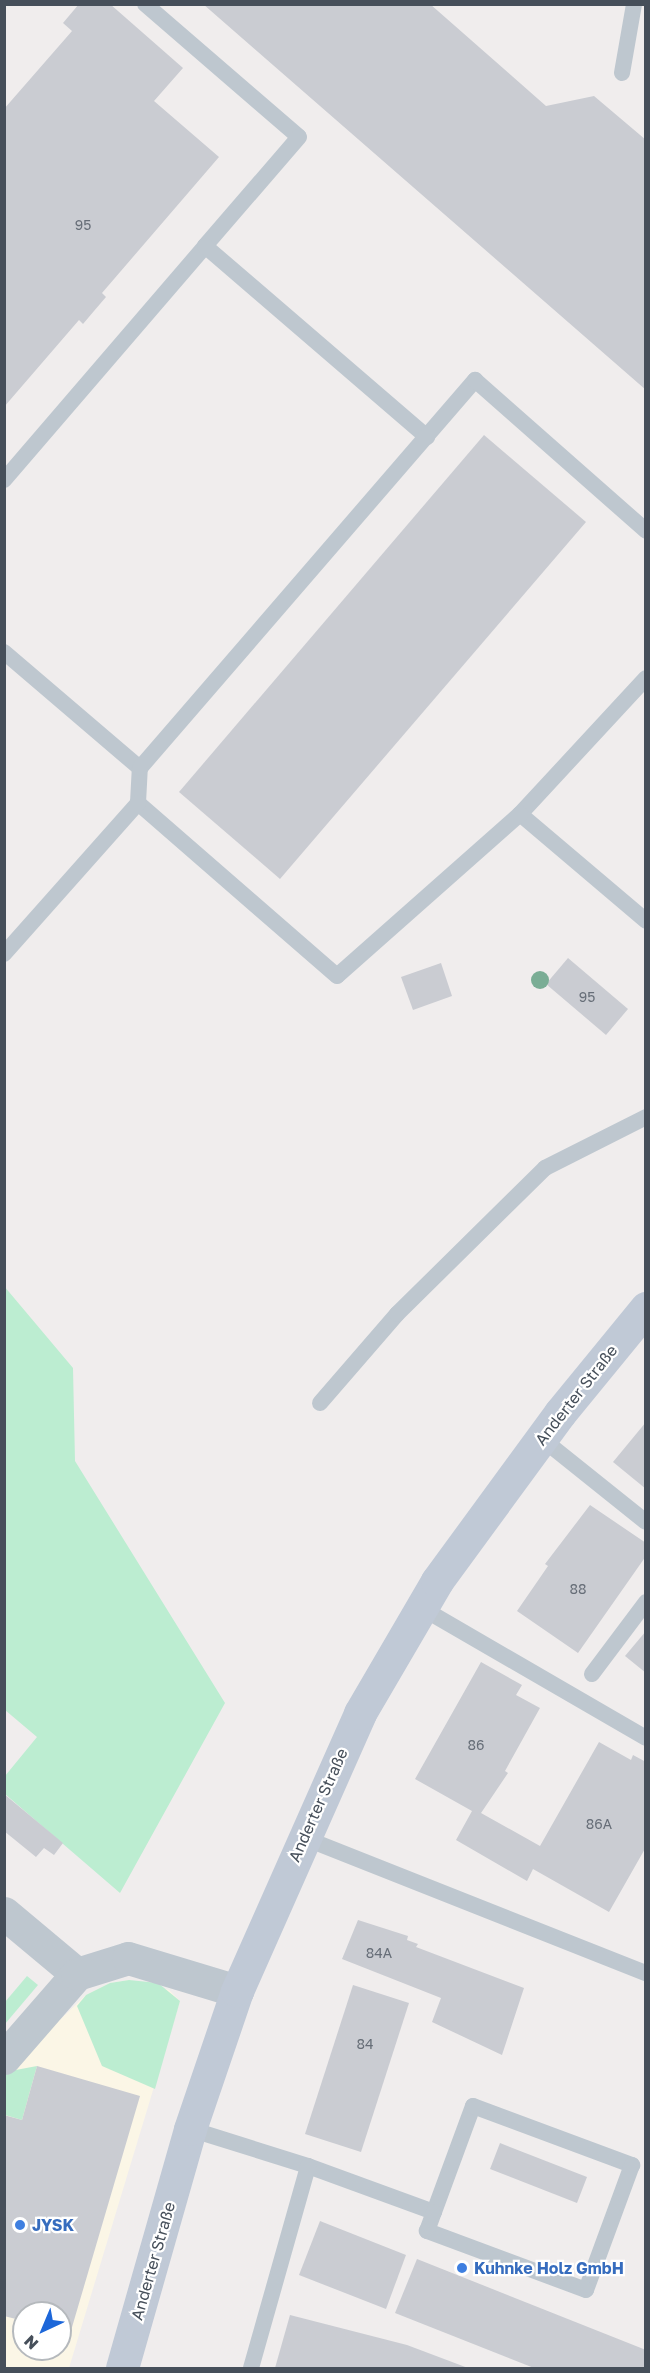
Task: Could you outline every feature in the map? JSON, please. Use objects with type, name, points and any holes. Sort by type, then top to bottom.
[{"type":"main road","name":"Anderter Straße","points":[[122,2368],[190,2129],[237,1991],[302,1837],[360,1713],[420,1607],[542,1438],[645,1308]]},
{"type":"street","points":[[4,1913],[77,1974]]},
{"type":"street","points":[[4,2058],[77,1974],[128,1958],[237,1991]]},
{"type":"lane","points":[[4,480],[299,137],[145,4]]},
{"type":"lane","points":[[622,73],[634,4]]},
{"type":"lane","points":[[205,246],[427,437]]},
{"type":"lane","points":[[4,954],[138,803],[140,768],[475,380],[645,531]]},
{"type":"lane","points":[[4,652],[140,768]]},
{"type":"lane","points":[[138,803],[337,976],[520,814],[645,678]]},
{"type":"lane","points":[[520,814],[645,921]]},
{"type":"lane","points":[[320,1403],[396,1314],[545,1168],[645,1117]]},
{"type":"lane","points":[[542,1438],[645,1522]]},
{"type":"lane","points":[[592,1674],[645,1602]]},
{"type":"lane","points":[[420,1607],[645,1738]]},
{"type":"lane","points":[[302,1837],[645,1973]]},
{"type":"lane","points":[[473,2106],[632,2165],[586,2290],[427,2231],[434,2212],[473,2106]]},
{"type":"lane","points":[[190,2129],[308,2166],[434,2212]]},
{"type":"lane","points":[[251,2368],[308,2166]]},
{"type":"shaded area","points":[[129,1980],[169,1990],[180,2001],[72,2358],[72,2301],[12,2301],[12,2361],[71,2361],[69,2368],[5,2368],[5,2072],[86,1995],[110,1983]]},
{"type":"green space","points":[[4,1286],[73,1368],[75,1461],[225,1703],[120,1893],[5,1794],[5,1776],[37,1737],[5,1710]]},
{"type":"green space","points":[[27,1976],[38,1985],[5,2024],[5,2002]]},
{"type":"green space","points":[[129,1980],[158,1983],[180,2001],[155,2089],[102,2066],[77,2006],[86,1995],[110,1983]]},
{"type":"green space","points":[[37,2066],[22,2120],[5,2115],[5,2072]]},
{"type":"building","points":[[79,4],[110,4],[183,68],[154,101],[219,157],[102,293],[106,297],[83,324],[79,320],[4,407],[4,109],[72,31],[63,23]]},
{"type":"building","points":[[203,4],[430,4],[546,106],[594,96],[646,140],[646,390]]},
{"type":"building","points":[[484,435],[586,522],[280,879],[179,792]]},
{"type":"building","points":[[568,958],[628,1009],[606,1035],[546,984]]},
{"type":"building","points":[[441,963],[452,996],[413,1010],[401,977]]},
{"type":"building","points":[[646,1422],[646,1489],[613,1462]]},
{"type":"building","points":[[590,1505],[646,1543],[646,1556],[578,1653],[517,1611],[548,1566],[545,1564]]},
{"type":"building","points":[[646,1631],[646,1673],[625,1656]]},
{"type":"building","points":[[481,1662],[522,1685],[516,1695],[540,1708],[505,1771],[508,1773],[481,1813],[540,1846],[599,1742],[631,1760],[633,1755],[646,1762],[646,1847],[609,1912],[533,1869],[527,1881],[456,1840],[472,1811],[415,1779]]},
{"type":"building","points":[[4,1794],[63,1843],[54,1855],[44,1848],[36,1857],[4,1831]]},
{"type":"building","points":[[358,1920],[408,1936],[407,1940],[418,1944],[416,1947],[524,1988],[502,2055],[432,2022],[441,1998],[342,1959]]},
{"type":"building","points":[[353,1985],[409,2003],[361,2152],[305,2134]]},
{"type":"building","points":[[37,2066],[140,2096],[72,2327],[72,2301],[12,2301],[12,2318],[4,2316],[4,2115],[22,2120]]},
{"type":"building","points":[[500,2143],[587,2177],[577,2203],[490,2169]]},
{"type":"building","points":[[320,2221],[406,2255],[386,2309],[299,2275]]},
{"type":"building","points":[[417,2259],[646,2350],[646,2368],[534,2368],[395,2313]]},
{"type":"building","points":[[290,2315],[407,2345],[468,2368],[275,2368]]},
{"type":"place","name":"JYSK","points":[[20,2225]]},
{"type":"place","name":"Kuhnke Holz GmbH","points":[[462,2268]]}]
